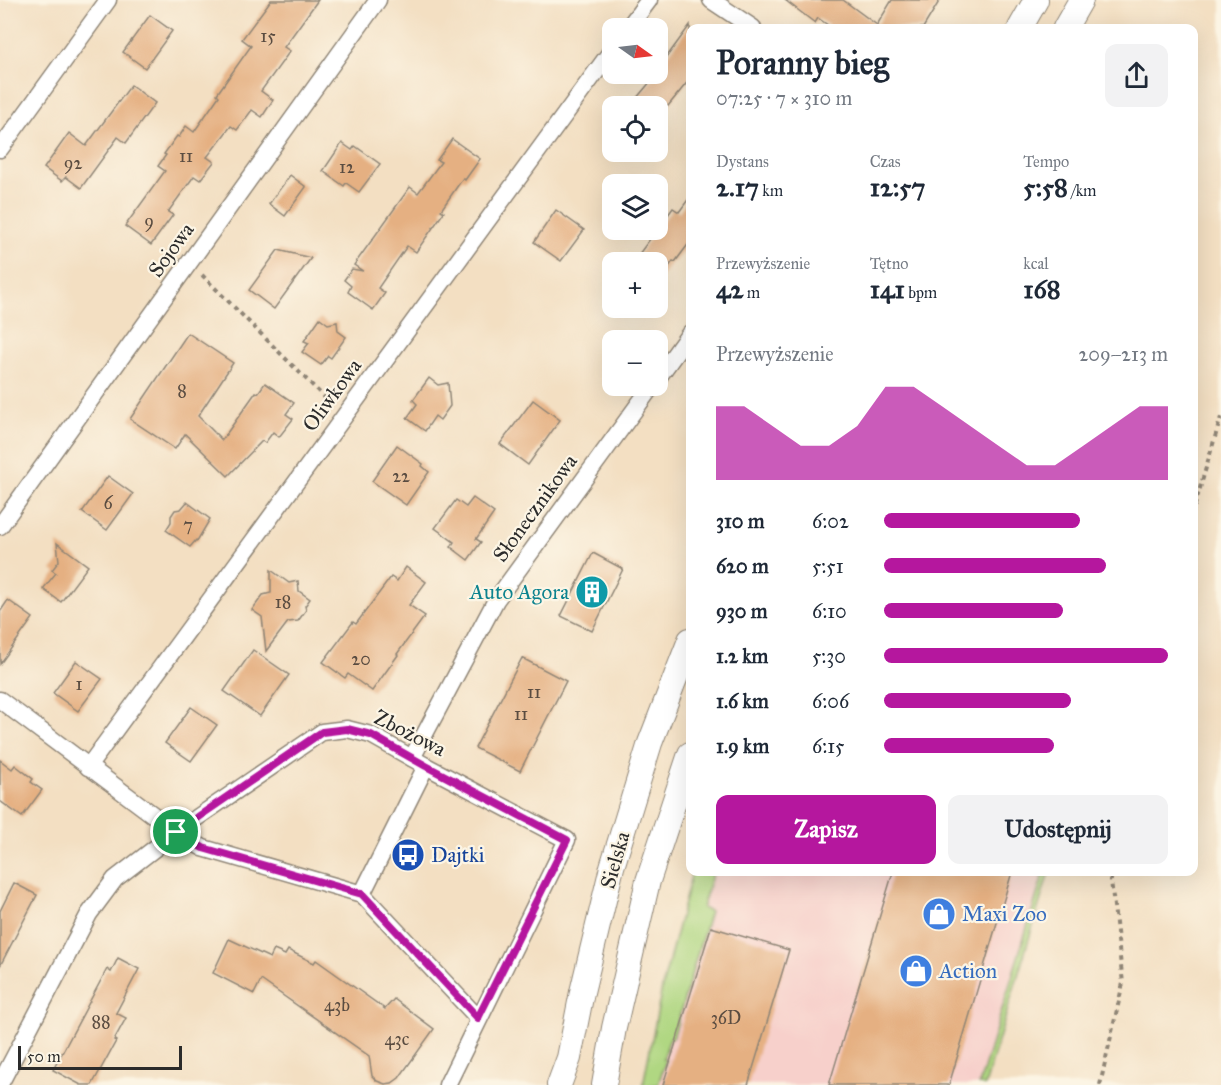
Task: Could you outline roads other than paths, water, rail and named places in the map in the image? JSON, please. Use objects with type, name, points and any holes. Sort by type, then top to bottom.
[{"type":"main road","points":[[1022,24],[1036,0]]},
{"type":"main road","points":[[1067,24],[1082,0]]},
{"type":"main road","name":"Sielska","points":[[559,1085],[569,1058],[582,992],[612,867],[650,742],[686,650]]},
{"type":"main road","name":"Sielska","points":[[604,1085],[614,1028],[648,881],[686,766]]},
{"type":"street","points":[[0,149],[108,0]]},
{"type":"street","name":"Sojowa","points":[[0,526],[378,0]]},
{"type":"street","points":[[636,18],[649,0]]},
{"type":"street","points":[[711,0],[747,24]]},
{"type":"street","name":"Oliwkowa","points":[[88,767],[602,64]]},
{"type":"street","points":[[668,364],[686,339]]},
{"type":"street","name":"Słonecznikowa","points":[[362,894],[419,762],[496,600],[645,396]]},
{"type":"street","points":[[0,700],[176,832],[203,848],[362,894],[478,1018],[447,1085]]},
{"type":"street","name":"Zbożowa","points":[[1,1084],[89,914],[115,879],[176,832],[322,732],[347,729],[371,735],[567,840],[478,1018]]},
{"type":"place","name":"Auto Agora","points":[[592,592]]},
{"type":"place","name":"Dajtki","points":[[408,855]]},
{"type":"place","name":"Maxi Zoo","points":[[939,914]]},
{"type":"place","name":"Action","points":[[916,971]]}]
